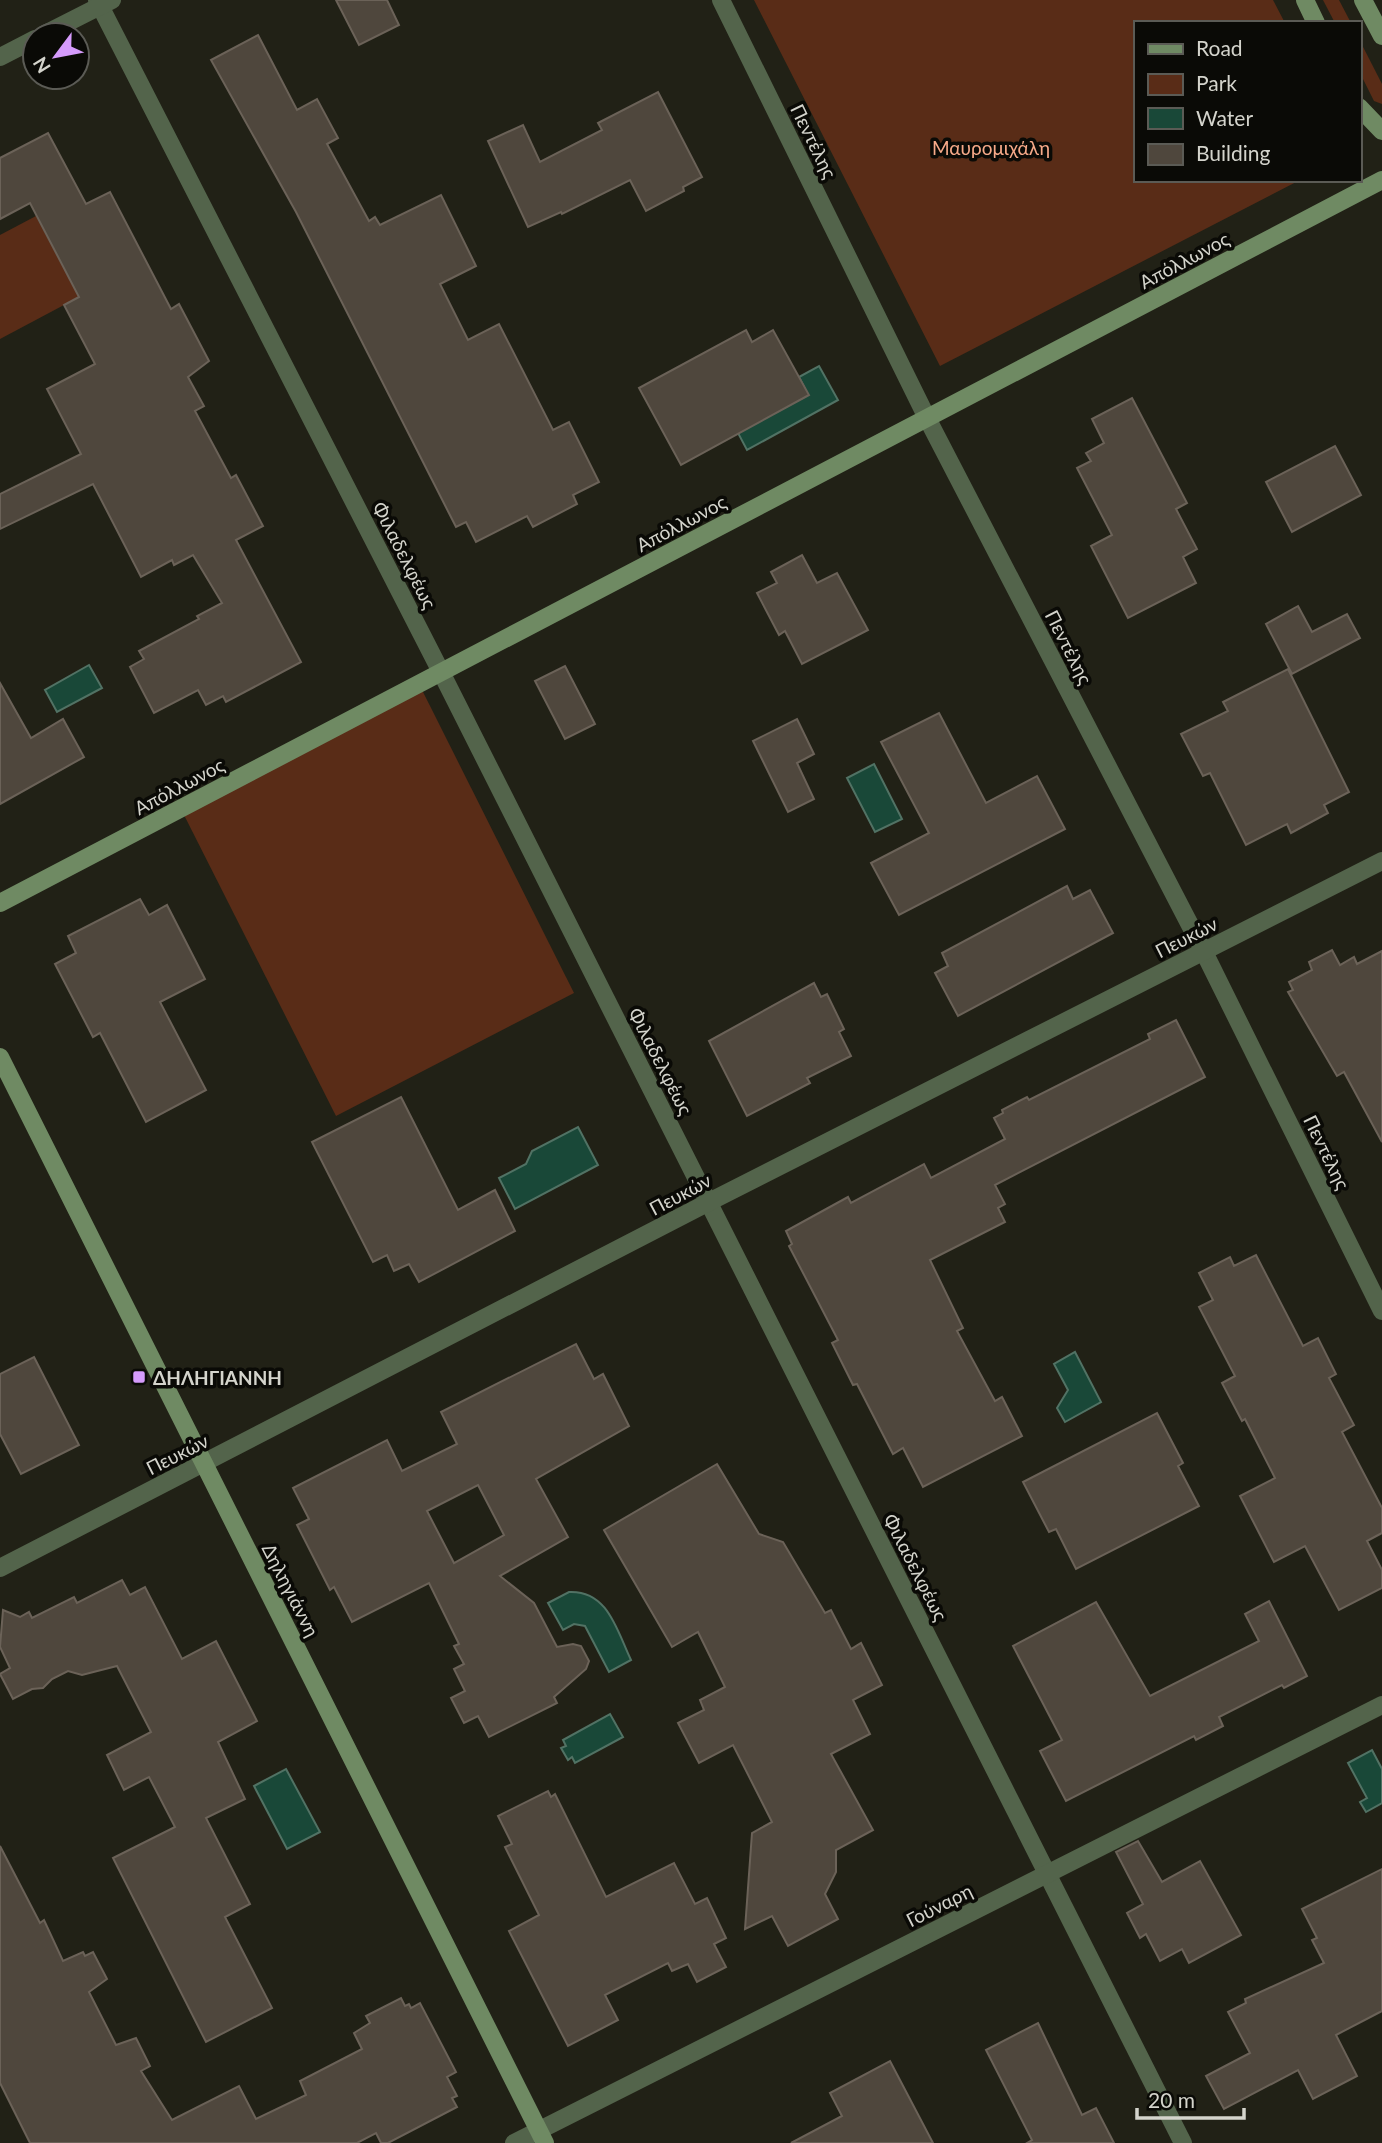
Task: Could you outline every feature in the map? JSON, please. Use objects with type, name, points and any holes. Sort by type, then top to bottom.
[{"type":"street","name":"Πεντέλης","points":[[721,0],[927,418],[1204,951],[1382,1311]]},
{"type":"street","points":[[1305,0],[1315,21]]},
{"type":"street","points":[[1363,0],[1382,36]]},
{"type":"street","points":[[68,21],[103,2]]},
{"type":"street","name":"Φιλαδελφέως","points":[[103,2],[1184,2143]]},
{"type":"street","points":[[0,57],[21,46]]},
{"type":"street","points":[[1361,109],[1382,131]]},
{"type":"street","name":"Απόλλωνος","points":[[0,903],[1382,180]]},
{"type":"street","name":"Πευκών","points":[[0,1568],[709,1202],[1382,860]]},
{"type":"street","name":"Δηληγιάννη","points":[[0,1056],[542,2137]]},
{"type":"street","name":"Γούναρη","points":[[514,2143],[542,2137],[1048,1874],[1382,1705]]},
{"type":"green space","name":"Μαυρομιχάλη","points":[[754,0],[1273,0],[1284,21],[1134,21],[1134,182],[1296,182],[940,366]]},
{"type":"green space","points":[[1323,0],[1339,0],[1350,21],[1334,21]]},
{"type":"green space","points":[[1361,43],[1382,84],[1382,104],[1374,101],[1361,75]]},
{"type":"green space","points":[[36,216],[79,297],[0,339],[0,235]]},
{"type":"green space","points":[[419,684],[574,993],[336,1116],[183,813]]},
{"type":"water","points":[[819,366],[838,400],[747,450],[738,433],[808,395],[799,377]]},
{"type":"water","points":[[89,665],[102,688],[57,712],[45,690]]},
{"type":"water","points":[[874,764],[902,819],[875,832],[847,778]]},
{"type":"water","points":[[578,1127],[598,1165],[515,1209],[499,1178],[526,1164],[532,1151]]},
{"type":"water","points":[[1075,1352],[1101,1402],[1065,1422],[1057,1408],[1068,1390],[1054,1364]]},
{"type":"water","points":[[569,1592],[582,1593],[602,1605],[616,1625],[631,1660],[609,1672],[585,1626],[574,1624],[563,1630],[548,1603]]},
{"type":"water","points":[[610,1714],[623,1737],[575,1763],[572,1757],[568,1760],[561,1748],[566,1746],[563,1740]]},
{"type":"water","points":[[1372,1750],[1382,1769],[1382,1803],[1366,1812],[1360,1802],[1367,1798],[1348,1763]]},
{"type":"water","points":[[286,1769],[320,1832],[287,1849],[254,1786]]},
{"type":"building","points":[[336,0],[387,0],[399,25],[359,45]]},
{"type":"building","points":[[258,35],[297,110],[317,99],[338,138],[327,144],[369,221],[375,217],[380,225],[441,195],[476,266],[440,284],[468,340],[499,324],[553,430],[569,422],[599,482],[573,495],[577,504],[533,527],[527,516],[476,542],[466,522],[456,527],[296,212],[211,60]]},
{"type":"building","points":[[658,92],[702,177],[683,187],[684,191],[646,211],[630,180],[562,214],[561,212],[528,227],[488,141],[523,125],[540,162],[602,130],[598,123]]},
{"type":"building","points":[[48,133],[86,204],[110,192],[171,309],[179,304],[209,361],[188,377],[204,406],[195,411],[231,478],[236,475],[263,526],[236,540],[301,662],[226,702],[223,696],[206,705],[198,690],[154,713],[130,667],[144,659],[139,651],[199,619],[197,616],[222,603],[193,555],[174,565],[172,560],[141,577],[93,484],[0,529],[0,494],[81,454],[47,389],[95,364],[64,305],[79,297],[30,203],[0,219],[0,158]]},
{"type":"building","points":[[746,330],[752,342],[773,330],[809,395],[681,465],[639,388]]},
{"type":"building","points":[[1132,398],[1187,503],[1176,509],[1197,549],[1183,557],[1196,583],[1128,618],[1091,546],[1112,535],[1077,468],[1091,461],[1086,453],[1104,443],[1092,419]]},
{"type":"building","points":[[1335,446],[1361,495],[1292,532],[1266,482]]},
{"type":"building","points":[[802,555],[817,583],[837,573],[868,630],[802,664],[785,631],[779,635],[757,593],[777,583],[771,572]]},
{"type":"building","points":[[1298,606],[1312,632],[1347,614],[1360,638],[1292,674],[1266,624]]},
{"type":"building","points":[[565,666],[595,724],[565,739],[535,681]]},
{"type":"building","points":[[1288,669],[1349,792],[1324,805],[1328,813],[1291,833],[1287,824],[1246,845],[1210,773],[1203,776],[1181,734],[1228,711],[1223,702]]},
{"type":"building","points":[[0,683],[31,738],[63,719],[84,757],[0,804]]},
{"type":"building","points":[[939,713],[986,803],[1037,776],[1065,829],[899,915],[871,863],[929,833],[881,742]]},
{"type":"building","points":[[797,719],[814,754],[797,763],[814,799],[788,812],[753,741]]},
{"type":"building","points":[[1067,886],[1073,899],[1090,890],[1113,933],[958,1016],[935,973],[948,966],[942,953]]},
{"type":"building","points":[[140,899],[149,915],[167,905],[205,979],[160,1002],[206,1090],[146,1122],[100,1033],[93,1037],[55,964],[76,953],[68,936]]},
{"type":"building","points":[[1332,950],[1340,965],[1354,957],[1357,964],[1382,951],[1382,1142],[1344,1072],[1337,1076],[1288,992],[1293,990],[1289,982],[1312,970],[1309,962]]},
{"type":"building","points":[[814,983],[821,997],[827,994],[844,1029],[839,1032],[851,1056],[807,1078],[810,1083],[747,1116],[709,1041]]},
{"type":"building","points":[[1176,1020],[1205,1077],[995,1185],[1005,1204],[998,1208],[1005,1222],[930,1260],[963,1328],[957,1331],[995,1401],[1002,1397],[1022,1436],[923,1487],[903,1448],[893,1454],[857,1384],[853,1385],[832,1343],[838,1340],[789,1246],[792,1244],[786,1231],[848,1197],[851,1203],[924,1164],[931,1178],[1005,1139],[994,1118],[1003,1113],[1002,1110],[1027,1097],[1029,1100],[1150,1039],[1148,1034]]},
{"type":"building","points":[[401,1097],[458,1210],[495,1190],[515,1231],[419,1282],[409,1264],[394,1271],[387,1255],[373,1262],[312,1142]]},
{"type":"building","points":[[1256,1255],[1303,1346],[1318,1338],[1336,1374],[1329,1378],[1354,1425],[1342,1432],[1382,1508],[1382,1533],[1367,1541],[1382,1570],[1382,1588],[1339,1610],[1305,1546],[1274,1562],[1240,1496],[1275,1478],[1245,1419],[1242,1421],[1222,1383],[1235,1376],[1199,1307],[1213,1300],[1199,1273],[1230,1257],[1234,1266]]},
{"type":"building","points":[[576,1344],[594,1379],[603,1374],[629,1426],[536,1479],[568,1537],[500,1576],[534,1603],[557,1647],[573,1644],[581,1646],[589,1661],[586,1669],[554,1697],[557,1703],[489,1737],[478,1716],[464,1723],[451,1698],[465,1691],[454,1669],[464,1664],[454,1646],[459,1644],[429,1583],[352,1622],[334,1587],[330,1590],[297,1525],[309,1519],[293,1488],[387,1440],[402,1471],[457,1444],[441,1412]],"holes":[[[478,1485],[504,1535],[454,1563],[427,1511]]]},
{"type":"building","points":[[34,1357],[79,1445],[21,1474],[0,1434],[0,1374]]},
{"type":"building","points":[[1157,1413],[1183,1463],[1178,1466],[1199,1506],[1076,1569],[1056,1529],[1049,1532],[1023,1482]]},
{"type":"building","points":[[717,1464],[759,1534],[783,1542],[825,1613],[831,1610],[851,1649],[861,1643],[882,1685],[853,1700],[870,1734],[831,1754],[873,1830],[836,1850],[836,1872],[825,1894],[838,1919],[788,1946],[772,1916],[745,1929],[752,1833],[772,1822],[733,1745],[699,1763],[678,1723],[704,1710],[700,1700],[725,1687],[698,1632],[672,1647],[604,1530]]},
{"type":"building","points":[[122,1580],[130,1595],[145,1587],[182,1659],[216,1641],[257,1721],[218,1742],[245,1799],[206,1818],[250,1904],[225,1917],[272,2008],[206,2042],[113,1858],[175,1827],[149,1777],[124,1790],[107,1755],[151,1732],[117,1666],[82,1675],[68,1671],[52,1679],[43,1688],[32,1689],[13,1699],[0,1674],[10,1668],[0,1647],[3,1610],[20,1617],[29,1612],[32,1618],[74,1597],[77,1603]]},
{"type":"building","points":[[1269,1601],[1307,1676],[1284,1688],[1282,1685],[1219,1717],[1223,1726],[1196,1740],[1194,1736],[1066,1801],[1040,1751],[1062,1740],[1013,1646],[1096,1602],[1150,1696],[1259,1641],[1245,1614]]},
{"type":"building","points":[[548,1791],[551,1797],[555,1794],[606,1897],[674,1863],[695,1904],[707,1898],[726,1938],[714,1944],[726,1967],[697,1982],[688,1964],[672,1971],[668,1963],[605,1995],[618,2020],[568,2046],[509,1931],[539,1915],[505,1847],[512,1844],[498,1816]]},
{"type":"building","points":[[1138,1841],[1162,1882],[1200,1861],[1241,1935],[1189,1963],[1182,1949],[1160,1961],[1146,1934],[1140,1938],[1127,1913],[1143,1904],[1116,1852]]},
{"type":"building","points":[[0,1846],[40,1923],[44,1920],[63,1961],[83,1952],[85,1956],[93,1952],[107,1979],[89,1992],[116,2045],[136,2038],[150,2066],[141,2071],[172,2120],[239,2086],[256,2119],[306,2095],[300,2081],[362,2049],[354,2033],[370,2023],[366,2016],[401,1998],[405,2006],[409,2004],[411,2008],[420,2003],[456,2072],[447,2077],[457,2096],[452,2098],[457,2107],[388,2143],[381,2143],[376,2133],[357,2143],[30,2143],[0,2083]]},
{"type":"building","points":[[1382,1869],[1382,2011],[1336,2035],[1357,2076],[1313,2099],[1298,2070],[1224,2109],[1206,2076],[1250,2053],[1228,2012],[1246,2003],[1245,1999],[1324,1963],[1312,1940],[1317,1938],[1302,1909]]},
{"type":"building","points":[[1038,2023],[1082,2115],[1096,2108],[1114,2143],[1027,2143],[1032,2140],[986,2050]]},
{"type":"building","points":[[890,2061],[933,2143],[791,2143],[842,2116],[830,2093]]},
{"type":"place","name":"ΔΗΛΗΓΙΑΝΝΗ","points":[[139,1377]]}]
